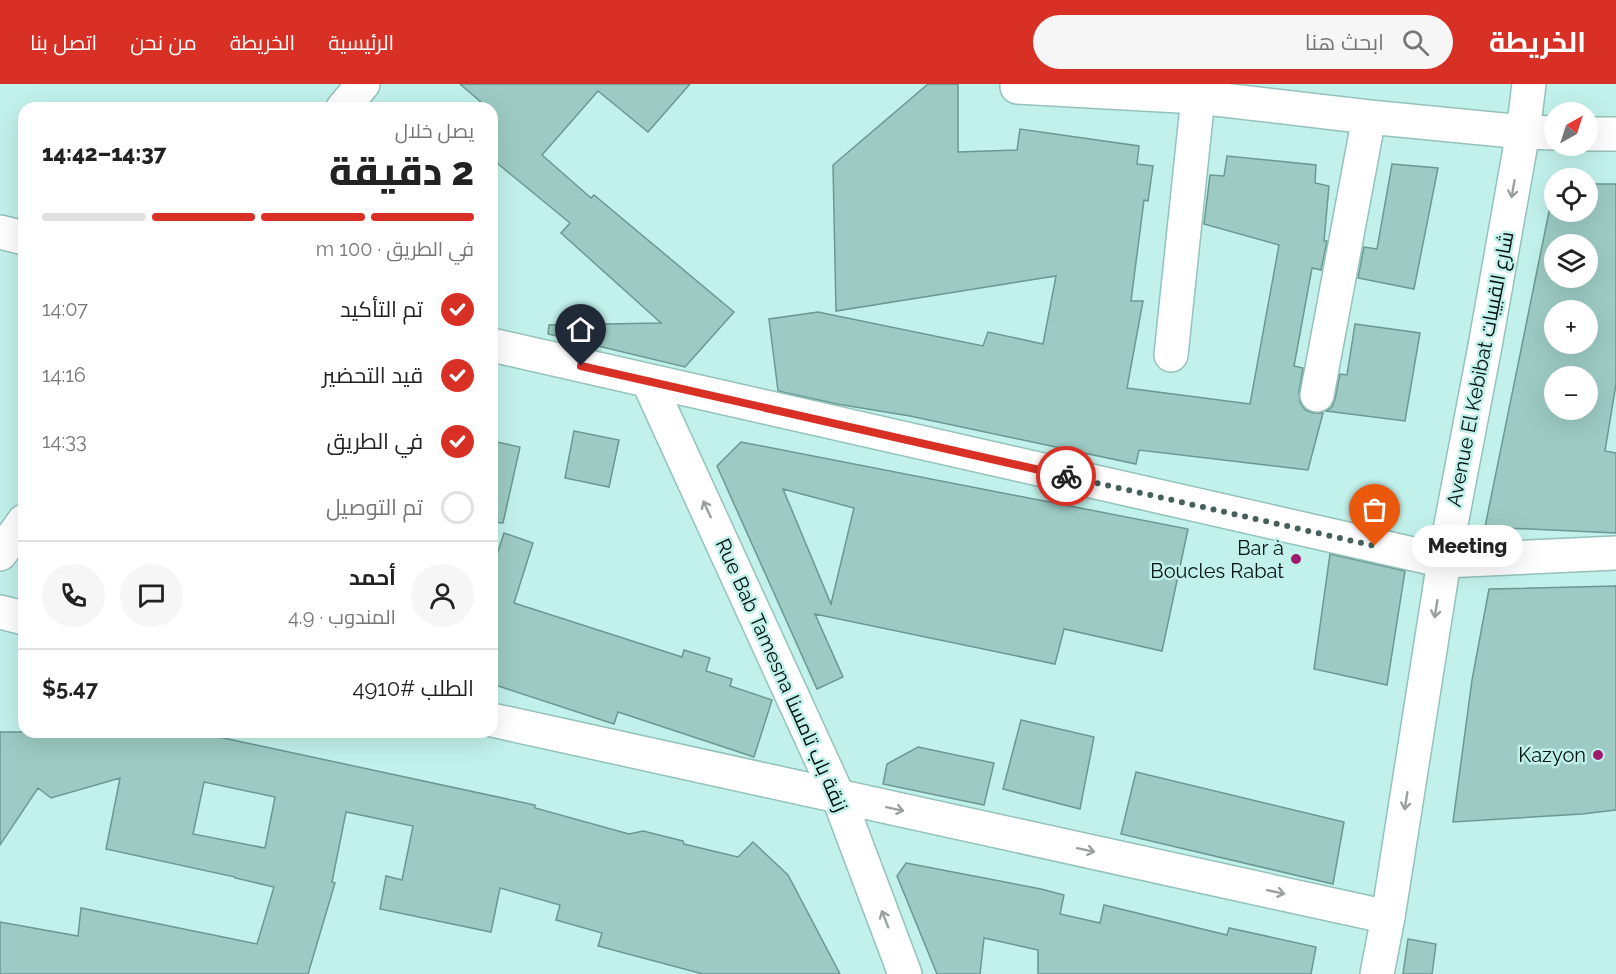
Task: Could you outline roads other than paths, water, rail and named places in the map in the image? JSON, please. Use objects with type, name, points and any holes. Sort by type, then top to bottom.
[{"type":"street","points":[[348,102],[363,84]]},
{"type":"street","name":"Avenue El Kebibat شارع القبيبات","points":[[1377,974],[1444,561],[1487,334],[1539,132],[1528,84]]},
{"type":"street","points":[[1017,87],[1198,91],[1369,117],[1539,132]]},
{"type":"street","points":[[1171,355],[1198,91]]},
{"type":"street","points":[[1317,394],[1369,117]]},
{"type":"street","points":[[1598,134],[1616,134]]},
{"type":"street","points":[[0,232],[18,236]]},
{"type":"street","points":[[498,346],[1444,561],[1616,553]]},
{"type":"street","name":"Rue Bab Tamesna زنقة باب تامسنا","points":[[648,381],[838,796],[905,974]]},
{"type":"street","points":[[0,554],[18,529]]},
{"type":"street","points":[[0,612],[18,616]]},
{"type":"street","points":[[498,721],[1388,917]]},
{"type":"place","name":"Meeting","points":[[1375,546]]},
{"type":"place","name":"Bar à Boucles Rabat","points":[[1296,559]]},
{"type":"place","name":"Kazyon","points":[[1598,755]]}]
